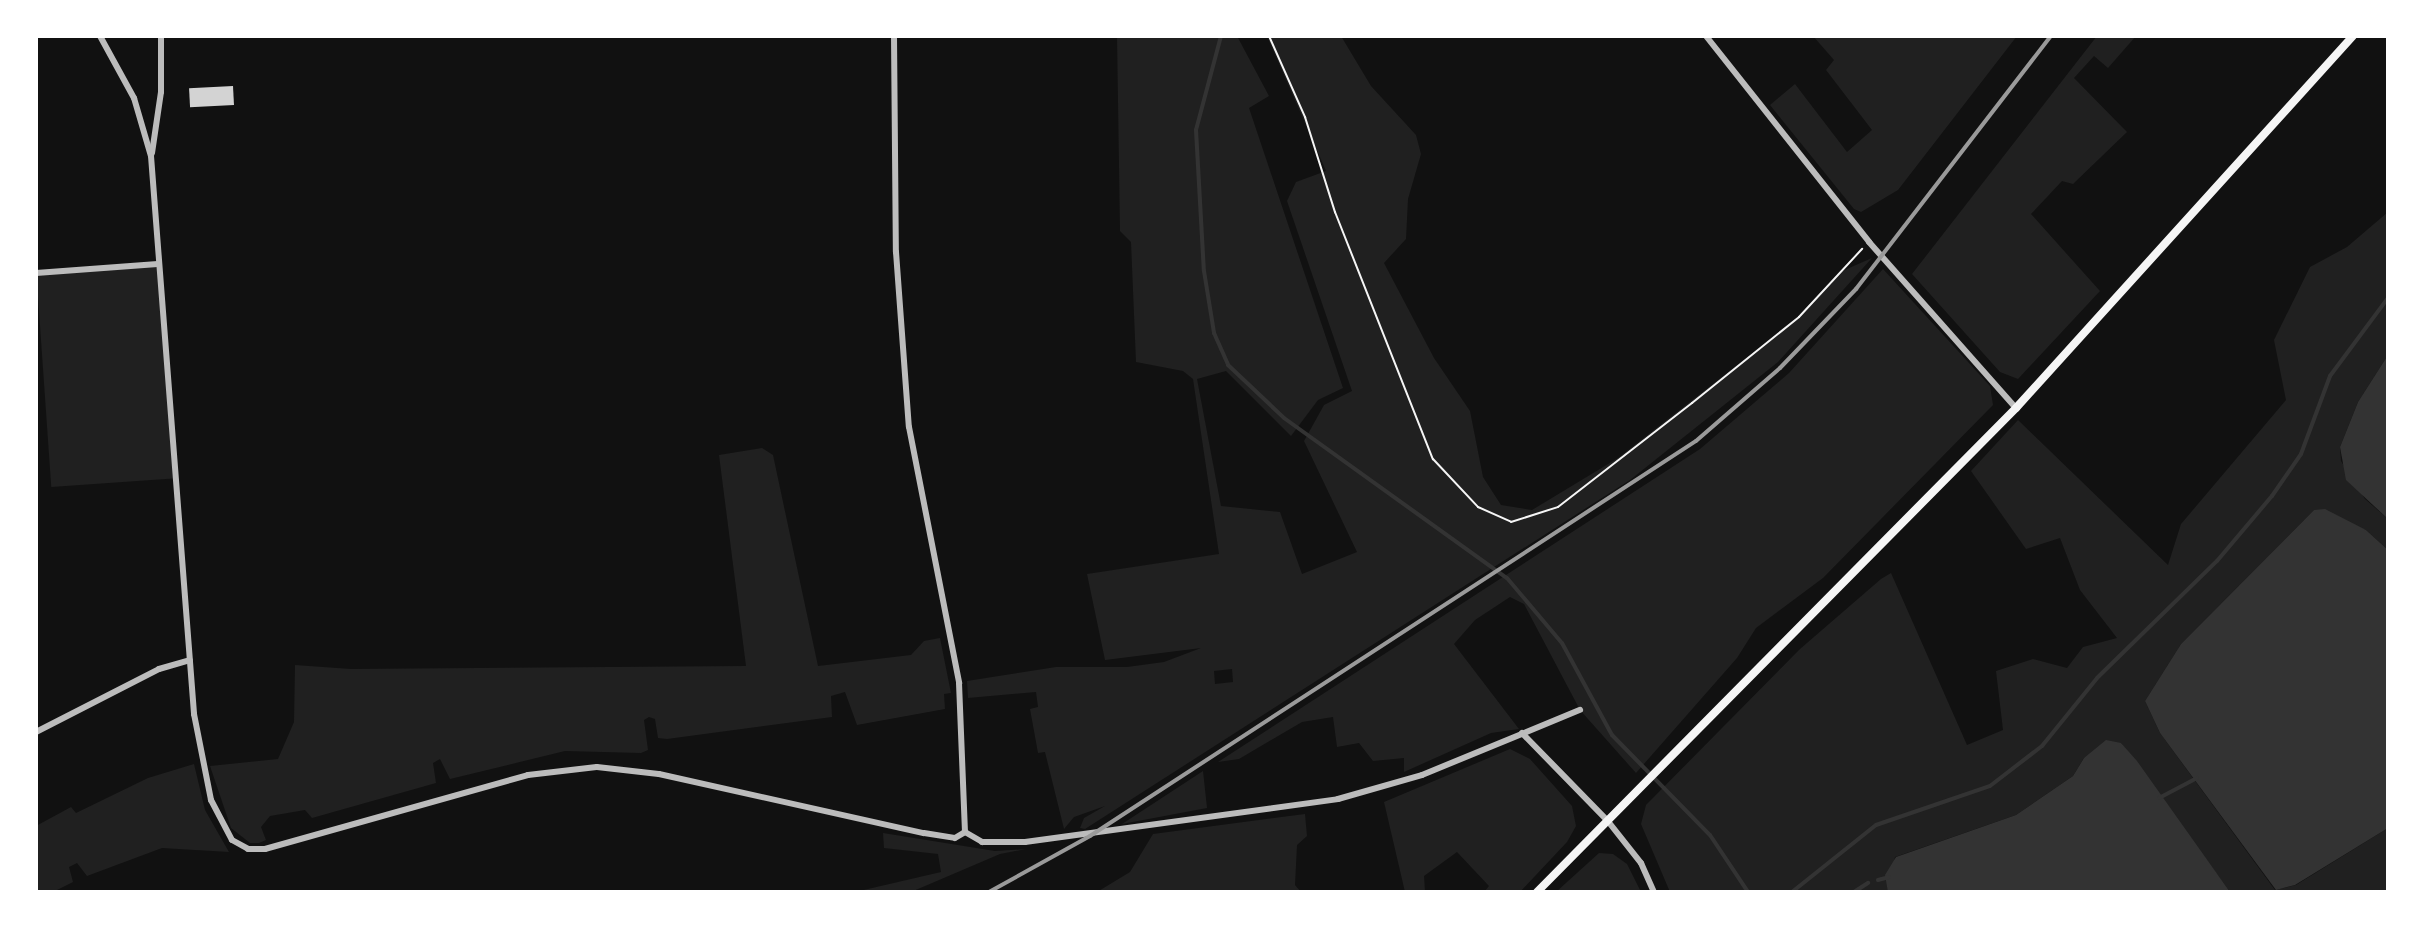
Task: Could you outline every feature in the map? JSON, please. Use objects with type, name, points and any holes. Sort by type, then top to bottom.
[{"type":"main road","points":[[1537,892],[2016,408],[2353,36]]},
{"type":"street","points":[[100,36],[134,98],[151,156]]},
{"type":"street","points":[[161,36],[161,92],[151,156],[190,660],[197,738],[211,800],[227,835],[248,849],[265,849],[528,775],[585,767],[659,774],[924,833],[955,838],[965,832]]},
{"type":"street","points":[[894,36],[896,252],[909,427],[959,683],[965,832]]},
{"type":"street","points":[[1706,36],[1869,242],[2016,408]]},
{"type":"street","points":[[36,273],[158,264]]},
{"type":"street","points":[[36,732],[159,669],[190,660]]},
{"type":"street","points":[[965,832],[982,842],[1025,842],[1338,799],[1422,775],[1580,710]]},
{"type":"street","points":[[1522,733],[1607,820],[1641,863],[1654,892]]},
{"type":"path","points":[[1269,36],[1305,117],[1335,212],[1433,459],[1478,507],[1511,522],[1558,507],[1692,403],[1799,317],[1869,242]]},
{"type":"shaded area","points":[[1117,36],[1237,36],[1269,96],[1249,108],[1343,388],[1318,400],[1291,436],[1226,371],[1197,379],[1221,506],[1280,512],[1302,574],[1357,552],[1304,441],[1324,405],[1352,391],[1287,201],[1296,182],[1326,171],[1267,36],[1341,36],[1371,86],[1416,135],[1421,154],[1408,199],[1406,239],[1384,263],[1434,358],[1470,411],[1483,477],[1501,505],[1532,510],[1618,458],[1799,317],[1840,272],[1872,258],[1778,362],[1630,480],[1085,829],[1080,828],[1084,818],[1105,806],[1074,817],[1064,829],[1045,752],[1038,753],[1030,709],[1038,707],[1036,692],[968,698],[967,681],[1056,667],[1127,667],[1164,662],[1201,648],[1105,660],[1087,574],[1219,554],[1193,379],[1183,371],[1136,362],[1131,242],[1120,231]],"holes":[[[1232,669],[1233,682],[1215,684],[1214,671]]]},
{"type":"shaded area","points":[[1813,36],[2017,36],[1898,190],[1861,212],[1854,209],[1770,105],[1795,84],[1847,152],[1872,130],[1826,70],[1834,60]]},
{"type":"shaded area","points":[[2097,36],[2136,36],[2108,68],[2094,56],[2074,78],[2127,132],[2073,184],[2062,181],[2031,214],[2100,291],[2018,379],[2000,372],[1912,274]]},
{"type":"shaded area","points":[[2388,212],[2388,355],[2358,402],[2340,447],[2341,461],[2365,499],[2388,519],[2388,550],[2366,530],[2314,510],[2181,644],[2145,701],[2160,733],[2275,890],[2296,885],[2388,828],[2388,892],[2230,892],[2121,743],[2084,758],[2073,776],[2016,815],[1895,857],[1888,892],[1670,892],[1641,824],[1646,805],[1800,649],[1891,573],[1967,745],[2003,730],[1996,671],[2033,659],[2067,668],[2083,647],[2117,638],[2080,590],[2060,538],[2026,549],[1971,471],[2018,420],[2168,565],[2181,524],[2286,400],[2274,340],[2310,267],[2347,247]]},
{"type":"shaded area","points":[[158,264],[173,478],[51,487],[36,273]]},
{"type":"shaded area","points":[[1883,269],[1990,386],[1993,405],[1823,578],[1756,628],[1737,658],[1636,773],[1580,710],[1524,604],[1510,597],[1475,620],[1454,644],[1519,729],[1491,733],[1404,772],[1404,758],[1373,761],[1359,743],[1337,747],[1333,717],[1302,722],[1239,759],[1218,762],[1700,449],[1789,373]]},
{"type":"shaded area","points":[[2388,355],[2388,519],[2346,480],[2340,447],[2358,402]]},
{"type":"shaded area","points":[[762,448],[773,455],[818,666],[911,655],[924,641],[940,638],[951,693],[944,694],[945,709],[857,725],[845,692],[831,696],[832,717],[667,739],[658,738],[655,719],[649,717],[644,720],[648,750],[641,753],[565,751],[450,779],[440,759],[433,763],[436,783],[312,818],[305,810],[270,816],[261,827],[266,840],[259,843],[250,843],[231,828],[210,766],[278,759],[294,722],[295,665],[351,669],[746,666],[719,455]]},
{"type":"shaded area","points":[[2325,509],[2366,530],[2388,550],[2388,828],[2295,885],[2276,890],[2160,733],[2145,701],[2181,644],[2314,510]]},
{"type":"shaded area","points":[[2106,740],[2121,743],[2137,761],[2230,892],[1888,892],[1885,875],[1896,857],[2016,815],[2073,776],[2084,758]]},
{"type":"shaded area","points":[[1510,749],[1530,759],[1572,806],[1576,826],[1567,842],[1520,892],[1484,892],[1489,886],[1457,852],[1424,876],[1425,892],[1405,892],[1384,802]]},
{"type":"shaded area","points":[[194,764],[205,810],[229,852],[162,848],[87,876],[77,863],[69,867],[73,882],[53,892],[36,892],[36,826],[71,807],[76,813],[148,778]]},
{"type":"shaded area","points":[[1203,771],[1207,808],[1122,824]]},
{"type":"shaded area","points":[[1305,814],[1307,836],[1297,845],[1295,885],[1301,892],[1097,892],[1130,872],[1153,834]]},
{"type":"shaded area","points":[[883,833],[995,851],[1026,849],[1000,854],[911,892],[855,892],[941,872],[938,854],[884,848]]},
{"type":"shaded area","points":[[1599,853],[1613,854],[1627,864],[1641,892],[1556,892]]},
{"type":"building","points":[[233,86],[234,105],[190,107],[189,88]]},
{"type":"waterway","points":[[1221,36],[1196,130],[1204,271],[1214,333],[1228,365],[1284,418],[1507,578],[1562,643],[1612,735],[1710,835],[1748,892]]},
{"type":"waterway","points":[[1792,892],[1876,825],[1990,786],[2042,746],[2097,678],[2217,561],[2272,496],[2301,454],[2330,376],[2388,298]]},
{"type":"waterway","points":[[2159,798],[2197,778]]},
{"type":"waterway","points":[[1878,880],[1889,877]]},
{"type":"waterway","points":[[1854,892],[1868,883]]},
{"type":"railway","points":[[989,892],[1090,836],[1696,441],[1780,368],[1856,289],[2051,36]]}]
